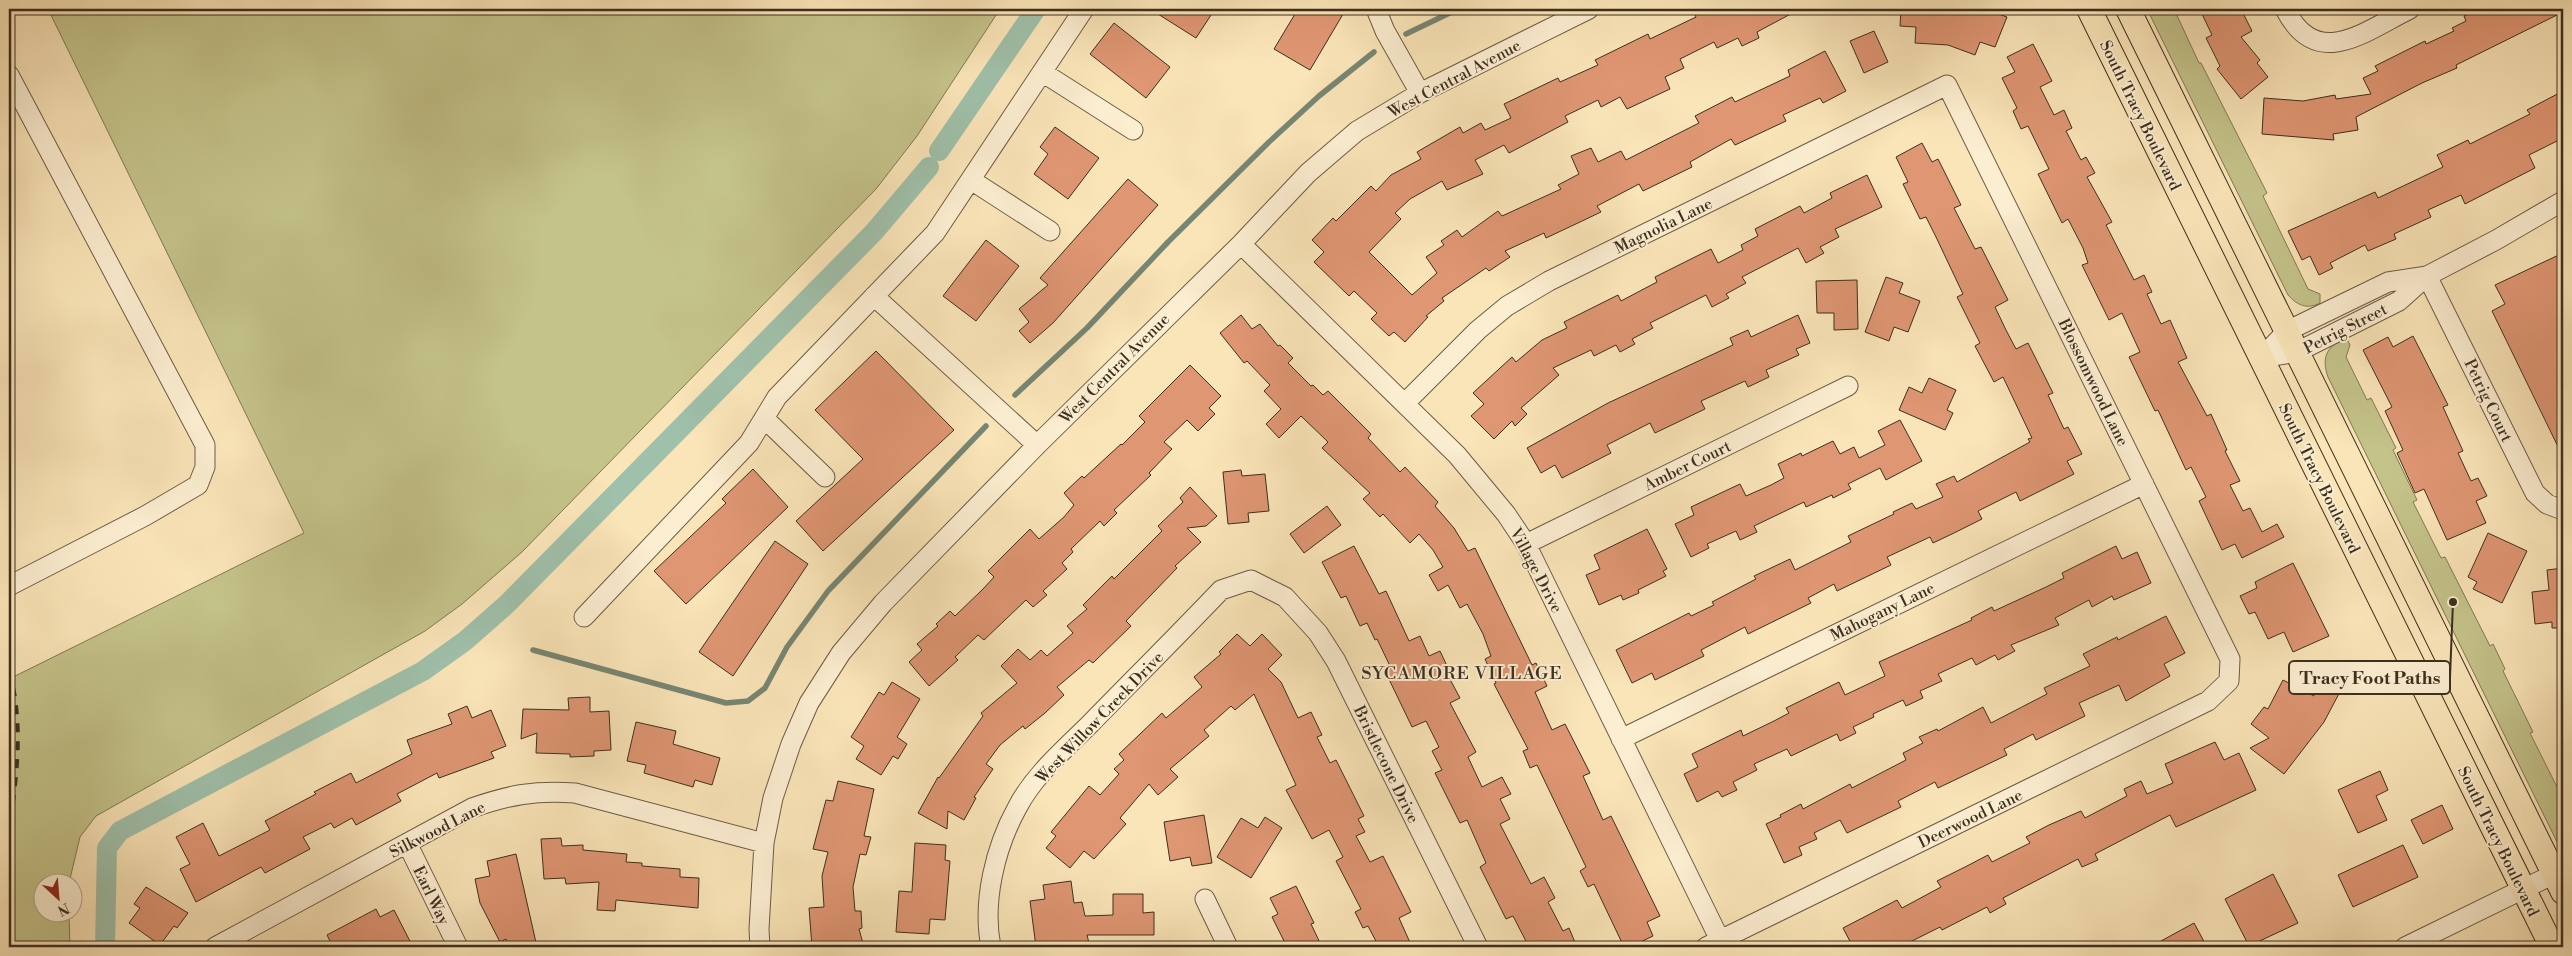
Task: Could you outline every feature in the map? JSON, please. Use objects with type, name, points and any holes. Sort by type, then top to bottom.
[{"type":"main road","name":"South Tracy Boulevard","points":[[2089,9],[2552,947]]},
{"type":"main road","points":[[2128,9],[2559,883]]},
{"type":"street","points":[[584,617],[749,442],[777,397],[935,233],[1084,9]]},
{"type":"street","points":[[1376,9],[1385,31],[1420,93]]},
{"type":"street","name":"West Central Avenue","points":[[760,947],[759,930],[764,843],[773,798],[791,744],[809,703],[841,653],[883,603],[1037,445],[1241,244],[1315,167],[1358,131],[1420,93],[1589,9]]},
{"type":"street","points":[[2285,9],[2301,34],[2317,41],[2332,44],[2346,41],[2410,9]]},
{"type":"street","points":[[1042,72],[1133,130]]},
{"type":"street","points":[[9,75],[204,445],[206,468],[198,484],[145,516],[9,586]]},
{"type":"street","name":"Magnolia Lane","points":[[1405,403],[1478,330],[1507,306],[1549,281],[1947,85]]},
{"type":"street","name":"Blossomwood Lane","points":[[1947,85],[2230,659],[2230,682]]},
{"type":"street","points":[[971,180],[1050,231]]},
{"type":"street","name":"Petrig Street","points":[[2261,358],[2297,352],[2398,301],[2428,276],[2496,240],[2563,201]]},
{"type":"street","name":"Village Drive","points":[[1241,244],[1405,403],[1473,474],[1506,514],[1526,544],[1621,739],[1713,944]]},
{"type":"street","name":"Petrig Street","points":[[2261,358],[2287,331],[2388,282],[2428,276]]},
{"type":"street","name":"Petrig Court","points":[[2428,276],[2534,493],[2547,504],[2563,510]]},
{"type":"street","points":[[874,296],[1037,445]]},
{"type":"street","name":"Amber Court","points":[[1526,544],[1848,386]]},
{"type":"street","points":[[764,418],[825,477]]},
{"type":"street","name":"Mahogany Lane","points":[[1621,739],[2144,484]]},
{"type":"street","name":"West Willow Creek Drive","points":[[991,947],[989,909],[993,874],[1001,841],[1017,807],[1043,772],[1221,590],[1251,580]]},
{"type":"street","name":"Bristlecone Drive","points":[[1251,580],[1285,597],[1318,633],[1336,661],[1478,947]]},
{"type":"street","name":"Deerwood Lane","points":[[1713,944],[2208,701],[2230,682]]},
{"type":"street","name":"Silkwood Lane","points":[[215,947],[472,808],[508,796],[544,791],[575,793],[764,843]]},
{"type":"street","name":"Earl Way","points":[[406,843],[458,947]]},
{"type":"street","points":[[2404,947],[2523,889],[2559,883]]},
{"type":"street","points":[[1205,900],[1228,947]]},
{"type":"shaded area","points":[[48,9],[1000,9],[917,136],[876,189],[522,552],[462,604],[425,631],[96,816],[80,837],[71,874],[32,874],[32,924],[69,924],[70,947],[9,947],[9,679],[304,533]]},
{"type":"shaded area","points":[[2147,9],[2174,9],[2199,63],[2201,63],[2267,193],[2263,196],[2308,289],[2320,294],[2320,303],[2311,306],[2302,305],[2288,295]]},
{"type":"shaded area","points":[[2346,337],[2350,345],[2346,357],[2367,400],[2371,398],[2396,448],[2393,450],[2417,500],[2413,502],[2441,558],[2445,557],[2490,646],[2493,644],[2505,669],[2503,671],[2533,732],[2530,733],[2561,795],[2558,797],[2563,807],[2563,854],[2328,377],[2325,364],[2327,353],[2334,344]]},
{"type":"building","points":[[1150,9],[1215,9],[1196,38]]},
{"type":"building","points":[[1298,9],[1346,9],[1310,70],[1274,49]]},
{"type":"building","points":[[1692,9],[1800,9],[1757,32],[1759,38],[1742,46],[1738,38],[1717,48],[1714,42],[1680,59],[1684,68],[1665,77],[1670,89],[1627,109],[1620,97],[1601,107],[1598,100],[1565,116],[1568,122],[1509,153],[1504,145],[1475,160],[1483,174],[1447,190],[1442,181],[1410,199],[1395,213],[1401,219],[1369,252],[1412,295],[1437,273],[1426,257],[1444,245],[1441,241],[1457,230],[1462,237],[1498,211],[1502,216],[1561,189],[1558,185],[1579,174],[1571,156],[1591,148],[1598,162],[1621,151],[1626,160],[1699,123],[1695,116],[1732,97],[1735,102],[1790,76],[1788,70],[1825,51],[1846,91],[1823,103],[1820,98],[1783,115],[1786,121],[1735,145],[1731,139],[1690,162],[1692,167],[1643,191],[1639,184],[1597,206],[1601,212],[1546,238],[1544,233],[1505,251],[1510,257],[1489,271],[1486,268],[1442,298],[1444,301],[1426,316],[1428,317],[1405,342],[1394,332],[1389,336],[1371,319],[1377,313],[1354,291],[1349,296],[1314,262],[1324,252],[1312,240],[1333,218],[1336,221],[1371,186],[1376,191],[1391,175],[1421,159],[1417,152],[1460,127],[1463,133],[1481,123],[1485,130],[1511,118],[1504,104],[1558,78],[1560,82],[1598,65],[1595,60],[1648,34],[1650,39],[1696,17]]},
{"type":"building","points":[[1901,9],[1985,9],[2007,17],[1995,47],[1980,42],[1975,55],[1948,45],[1915,43],[1916,27],[1900,26]]},
{"type":"building","points":[[2212,9],[2241,9],[2252,31],[2241,37],[2260,60],[2257,63],[2268,77],[2241,99],[2217,69],[2220,66],[2206,38],[2212,35],[2202,14]]},
{"type":"building","points":[[2480,9],[2563,9],[2563,12],[2456,65],[2457,68],[2422,83],[2356,117],[2358,130],[2333,134],[2334,140],[2262,134],[2264,98],[2303,101],[2335,95],[2336,99],[2371,94],[2363,78],[2378,71],[2375,66],[2425,41],[2426,44],[2454,31],[2452,28],[2466,21],[2464,16]]},
{"type":"building","points":[[1114,23],[1170,67],[1146,98],[1090,54]]},
{"type":"building","points":[[1874,31],[1888,62],[1864,73],[1850,41]]},
{"type":"building","points":[[2033,44],[2052,81],[2040,87],[2054,115],[2064,110],[2072,128],[2066,131],[2081,160],[2086,157],[2095,173],[2087,177],[2112,222],[2106,225],[2134,280],[2144,275],[2152,292],[2147,294],[2161,324],[2170,320],[2187,358],[2178,362],[2207,416],[2211,414],[2227,450],[2225,451],[2240,481],[2230,485],[2243,511],[2250,508],[2262,532],[2277,524],[2284,537],[2242,558],[2235,544],[2222,550],[2199,501],[2206,497],[2191,467],[2186,470],[2158,410],[2155,411],[2129,357],[2140,352],[2122,313],[2109,320],[2082,265],[2088,263],[2083,248],[2068,219],[2062,223],[2038,174],[2049,169],[2028,126],[2021,129],[2013,111],[2017,108],[2002,78],[2015,72],[2007,57]]},
{"type":"building","points":[[2563,91],[2563,138],[2529,155],[2535,168],[2465,204],[2461,195],[2428,210],[2431,217],[2394,234],[2396,239],[2368,251],[2365,245],[2330,263],[2333,268],[2319,275],[2310,256],[2302,260],[2288,231],[2375,192],[2378,198],[2443,167],[2437,155],[2468,140],[2470,144],[2530,114],[2527,110]]},
{"type":"building","points":[[1055,127],[1099,158],[1068,199],[1034,174],[1048,154],[1040,147]]},
{"type":"building","points":[[1922,143],[1932,162],[1938,159],[1961,205],[1954,208],[1975,249],[1981,247],[2008,300],[1995,307],[2006,330],[2016,349],[2028,343],[2053,393],[2048,395],[2064,429],[2068,427],[2082,454],[2067,461],[2074,474],[2020,501],[2016,492],[1978,511],[1982,519],[1933,543],[1930,537],[1887,557],[1891,565],[1837,591],[1834,584],[1808,598],[1811,603],[1748,634],[1745,627],[1701,650],[1704,656],[1655,680],[1652,673],[1632,683],[1616,650],[1689,613],[1691,616],[1714,605],[1712,602],[1756,579],[1754,576],[1790,559],[1795,570],[1851,542],[1848,536],[1894,514],[1893,512],[1912,503],[1916,509],[1943,497],[1936,484],[1954,476],[1957,482],[2030,442],[2028,439],[2032,438],[2003,377],[1994,382],[1975,346],[1980,343],[1957,297],[1963,294],[1926,217],[1920,219],[1903,184],[1908,182],[1896,157]]},
{"type":"building","points":[[1867,175],[1882,207],[1835,229],[1839,237],[1820,247],[1824,253],[1806,263],[1798,248],[1742,277],[1746,283],[1726,294],[1729,298],[1712,307],[1706,295],[1650,323],[1653,328],[1632,339],[1635,344],[1620,352],[1616,345],[1594,356],[1591,350],[1553,368],[1559,375],[1521,408],[1527,414],[1515,426],[1512,421],[1494,439],[1471,416],[1484,404],[1473,393],[1512,357],[1516,362],[1542,340],[1567,328],[1564,322],[1618,295],[1621,301],[1657,282],[1655,277],[1711,249],[1718,263],[1743,250],[1741,245],[1758,236],[1755,229],[1800,206],[1804,213],[1832,198],[1830,193]]},
{"type":"building","points":[[1128,179],[1158,205],[1053,323],[1030,343],[1019,331],[1029,322],[1019,309],[1048,285],[1040,278]]},
{"type":"building","points":[[986,240],[1019,266],[976,321],[943,296]]},
{"type":"building","points":[[2563,253],[2563,457],[2492,311],[2505,304],[2495,285]]},
{"type":"building","points":[[1886,277],[1903,283],[1899,293],[1920,301],[1908,332],[1894,327],[1889,341],[1865,332]]},
{"type":"building","points":[[1857,280],[1858,329],[1834,330],[1834,313],[1817,313],[1816,281]]},
{"type":"building","points":[[1241,315],[1252,329],[1260,324],[1278,346],[1280,345],[1293,358],[1288,363],[1311,386],[1313,385],[1323,395],[1328,391],[1371,434],[1368,438],[1400,472],[1405,467],[1438,502],[1435,506],[1454,528],[1468,551],[1475,548],[1532,665],[1536,663],[1547,686],[1535,692],[1552,730],[1565,724],[1590,773],[1583,776],[1603,820],[1611,816],[1660,916],[1647,922],[1653,936],[1630,947],[1624,947],[1594,884],[1588,887],[1580,871],[1586,867],[1537,765],[1530,768],[1523,751],[1528,749],[1494,684],[1496,683],[1485,659],[1491,656],[1483,634],[1467,604],[1460,608],[1448,585],[1438,591],[1429,575],[1443,567],[1433,550],[1419,534],[1410,543],[1383,514],[1380,517],[1363,499],[1370,493],[1322,448],[1328,442],[1301,416],[1279,438],[1266,424],[1281,409],[1264,391],[1270,385],[1247,361],[1244,363],[1220,333]]},
{"type":"building","points":[[1798,315],[1810,343],[1796,349],[1799,355],[1766,370],[1769,377],[1748,387],[1745,381],[1701,401],[1705,409],[1655,433],[1650,423],[1607,445],[1611,453],[1562,478],[1555,465],[1541,473],[1527,448],[1608,403],[1733,345],[1730,338],[1748,330],[1751,337]]},
{"type":"building","points":[[2413,336],[2448,405],[2443,407],[2463,451],[2458,453],[2471,481],[2478,478],[2487,496],[2476,501],[2486,523],[2447,540],[2424,489],[2415,493],[2397,453],[2403,450],[2385,411],[2392,407],[2363,350],[2388,337],[2393,347]]},
{"type":"building","points":[[876,351],[954,430],[823,551],[796,521],[863,459],[815,410]]},
{"type":"building","points":[[1190,365],[1221,396],[1209,408],[1215,414],[1198,431],[1187,420],[1164,442],[1172,449],[1149,473],[1151,475],[1114,510],[1117,513],[1104,526],[1100,521],[1071,549],[1073,552],[1062,563],[1067,569],[1043,591],[1047,595],[1033,607],[1026,600],[984,640],[978,635],[955,657],[958,660],[929,686],[909,662],[922,650],[917,644],[938,626],[936,624],[950,611],[955,616],[983,589],[994,577],[988,571],[1030,529],[1039,539],[1064,517],[1074,505],[1064,493],[1082,476],[1084,478],[1122,445],[1145,422],[1139,416]]},
{"type":"building","points":[[1929,378],[1956,390],[1947,410],[1953,413],[1945,430],[1899,410],[1909,387],[1922,393]]},
{"type":"building","points":[[1900,420],[1922,461],[1886,480],[1880,468],[1848,484],[1851,489],[1833,498],[1832,495],[1806,507],[1804,502],[1754,526],[1757,532],[1740,540],[1736,531],[1707,544],[1709,548],[1691,557],[1675,524],[1694,515],[1691,507],[1740,484],[1746,496],[1771,485],[1784,478],[1778,464],[1801,453],[1802,456],[1833,441],[1840,454],[1854,447],[1859,458],[1885,445],[1878,431]]},
{"type":"building","points":[[753,469],[788,507],[686,604],[654,571],[726,503],[722,499]]},
{"type":"building","points":[[1241,470],[1242,476],[1265,474],[1269,511],[1248,513],[1249,522],[1228,524],[1223,472]]},
{"type":"building","points":[[1190,487],[1217,516],[1206,526],[1187,528],[1201,542],[1175,566],[1177,568],[1126,621],[1131,626],[1093,663],[1089,660],[1057,687],[1064,695],[1045,713],[1025,729],[1023,726],[1000,745],[986,764],[993,769],[974,797],[976,798],[964,820],[948,811],[947,829],[918,813],[938,777],[983,716],[981,713],[1017,683],[1001,666],[1018,649],[1030,660],[1041,650],[1047,656],[1073,633],[1067,626],[1087,609],[1083,605],[1112,576],[1114,579],[1162,531],[1158,526],[1183,502],[1180,498]]},
{"type":"building","points":[[1327,506],[1341,525],[1304,553],[1290,534]]},
{"type":"building","points":[[1647,529],[1667,569],[1663,571],[1666,576],[1638,590],[1639,593],[1623,600],[1621,595],[1599,605],[1586,575],[1600,569],[1594,555]]},
{"type":"building","points":[[2488,533],[2527,551],[2502,603],[2473,589],[2477,582],[2468,577]]},
{"type":"building","points":[[775,541],[808,564],[733,676],[699,652]]},
{"type":"building","points":[[1354,546],[1379,594],[1386,591],[1409,641],[1420,636],[1429,656],[1440,651],[1448,668],[1445,670],[1460,698],[1450,703],[1476,752],[1468,757],[1482,787],[1502,777],[1511,794],[1500,799],[1510,819],[1500,824],[1531,884],[1544,877],[1555,898],[1548,902],[1563,931],[1569,928],[1577,947],[1529,947],[1513,916],[1506,919],[1480,867],[1486,863],[1467,820],[1460,823],[1435,773],[1442,770],[1432,751],[1439,747],[1426,721],[1412,727],[1385,671],[1391,668],[1377,639],[1375,640],[1367,623],[1360,626],[1346,596],[1341,598],[1322,562]]},
{"type":"building","points":[[2116,546],[2122,559],[2137,552],[2151,583],[2114,600],[2112,596],[2092,607],[2089,600],[2055,618],[2059,625],[2011,645],[2015,651],[1998,660],[1995,655],[1976,665],[1972,658],[1938,674],[1942,681],[1920,691],[1923,698],[1906,706],[1903,700],[1873,714],[1874,717],[1853,727],[1856,733],[1840,741],[1837,734],[1791,756],[1787,749],[1754,764],[1757,770],[1733,782],[1737,790],[1722,797],[1718,791],[1697,802],[1684,774],[1698,767],[1692,754],[1741,730],[1743,736],[1774,721],[1789,713],[1786,708],[1839,682],[1845,695],[1885,676],[1879,662],[1972,620],[1971,618],[1992,607],[1994,611],[2046,587],[2064,578],[2062,573]]},
{"type":"building","points":[[2293,563],[2329,636],[2293,652],[2284,632],[2268,639],[2255,612],[2249,614],[2240,596],[2257,588],[2255,582]]},
{"type":"building","points":[[2563,568],[2563,628],[2552,628],[2552,622],[2535,624],[2532,592],[2549,590],[2547,570]]},
{"type":"building","points":[[2166,616],[2185,653],[2164,664],[2170,676],[2126,701],[2119,685],[2079,703],[2085,716],[2036,740],[2033,734],[2004,749],[2007,755],[1938,788],[1935,782],[1898,801],[1901,807],[1847,833],[1840,820],[1814,833],[1817,839],[1799,847],[1802,855],[1784,863],[1766,824],[1801,804],[1803,809],[1850,784],[1852,788],[1906,760],[1903,753],[1923,743],[1919,737],[1937,729],[1938,731],[1983,707],[1991,723],[2047,694],[2044,688],[2090,666],[2083,654],[2117,637],[2118,640]]},
{"type":"building","points":[[1237,634],[1250,646],[1262,634],[1282,655],[1268,669],[1281,682],[1298,718],[1311,712],[1322,735],[1317,737],[1330,763],[1336,760],[1364,816],[1358,819],[1365,832],[1356,836],[1370,862],[1383,856],[1411,912],[1399,918],[1412,947],[1379,947],[1368,926],[1363,928],[1355,912],[1361,909],[1336,861],[1343,857],[1329,830],[1312,839],[1286,790],[1296,785],[1254,694],[1235,710],[1231,706],[1204,730],[1209,736],[1170,769],[1178,777],[1158,795],[1149,784],[1120,818],[1126,824],[1094,859],[1084,851],[1070,868],[1046,848],[1056,836],[1051,832],[1089,786],[1100,795],[1119,774],[1114,769],[1124,760],[1119,754],[1162,713],[1166,718],[1202,687],[1194,677],[1221,654],[1219,652]]},
{"type":"building","points":[[2298,662],[2343,686],[2324,722],[2284,774],[2250,748],[2269,738],[2251,724],[2264,707],[2268,709],[2283,680],[2314,696]]},
{"type":"building","points":[[892,682],[920,699],[897,737],[907,744],[898,759],[893,756],[881,775],[856,759],[864,746],[851,737],[879,692],[884,695]]},
{"type":"building","points":[[590,697],[590,712],[609,711],[611,750],[594,751],[594,756],[570,757],[570,754],[536,753],[537,733],[521,739],[523,709],[569,710],[568,698]]},
{"type":"building","points":[[467,706],[472,718],[491,710],[506,746],[491,752],[494,758],[439,778],[437,773],[397,794],[401,801],[356,825],[352,818],[334,828],[331,823],[303,837],[310,849],[265,873],[261,867],[196,902],[180,869],[190,864],[176,837],[203,823],[219,856],[270,830],[265,821],[316,794],[314,792],[351,773],[356,783],[412,754],[407,740],[452,724],[448,714]]},
{"type":"building","points":[[636,722],[676,731],[673,744],[720,758],[712,785],[695,780],[693,787],[644,773],[646,765],[627,761]]},
{"type":"building","points":[[2215,742],[2224,760],[2239,753],[2256,790],[2176,827],[2170,815],[2095,854],[2098,860],[2082,867],[2078,859],[2003,898],[2006,904],[1990,913],[1987,907],[1942,930],[1940,927],[1900,947],[1853,947],[1843,928],[1897,900],[1902,908],[1941,887],[1937,881],[1988,855],[1992,862],[2030,843],[2026,837],[2049,825],[2081,811],[2085,818],[2127,796],[2124,789],[2141,781],[2147,794],[2173,783],[2165,764]]},
{"type":"building","points":[[2380,771],[2388,790],[2376,796],[2387,820],[2358,833],[2338,790]]},
{"type":"building","points":[[838,781],[874,789],[864,836],[871,837],[866,855],[860,854],[853,887],[855,911],[861,911],[862,928],[859,929],[864,947],[812,947],[809,908],[824,907],[822,876],[828,852],[813,849],[826,800],[833,801]]},
{"type":"building","points":[[2442,805],[2453,829],[2423,844],[2411,820]]},
{"type":"building","points":[[1204,815],[1212,863],[1192,866],[1190,857],[1170,861],[1164,822]]},
{"type":"building","points":[[1265,817],[1282,828],[1251,878],[1217,857],[1241,818],[1258,828]]},
{"type":"building","points":[[561,838],[562,846],[583,845],[583,850],[627,854],[626,862],[642,863],[642,866],[680,869],[680,877],[699,878],[698,908],[616,900],[615,911],[597,910],[599,882],[566,884],[565,878],[544,879],[541,839]]},
{"type":"building","points":[[915,843],[946,845],[945,860],[950,861],[945,920],[930,919],[929,934],[896,932],[899,891],[912,892]]},
{"type":"building","points":[[2403,845],[2418,877],[2353,907],[2338,875]]},
{"type":"building","points":[[516,854],[537,947],[510,947],[506,939],[500,942],[480,903],[475,879],[490,876],[487,861]]},
{"type":"building","points":[[2273,874],[2298,923],[2249,946],[2225,899]]},
{"type":"building","points":[[1071,881],[1074,903],[1082,902],[1085,916],[1113,915],[1113,894],[1143,894],[1143,913],[1154,912],[1154,935],[1087,935],[1090,947],[1036,947],[1030,901],[1045,899],[1043,885]]},
{"type":"building","points":[[1296,886],[1314,923],[1311,924],[1322,947],[1287,947],[1272,917],[1278,914],[1270,898]]},
{"type":"building","points":[[146,887],[188,913],[177,928],[174,926],[160,945],[129,923],[140,908],[134,904]]},
{"type":"building","points":[[376,909],[380,917],[394,910],[413,947],[333,947],[327,935]]},
{"type":"building","points":[[2194,923],[2207,947],[2150,947]]},
{"type":"waterway","points":[[939,151],[1036,9]]},
{"type":"waterway","points":[[1406,34],[1458,9]]},
{"type":"waterway","points":[[1015,395],[1087,328],[1168,242],[1269,142],[1319,96],[1374,52]]},
{"type":"waterway","points":[[105,947],[107,848],[120,831],[423,671],[465,641],[507,604],[874,232],[929,167]]},
{"type":"waterway","points":[[533,650],[726,703],[748,701],[765,688],[787,647],[828,591],[986,426]]},
{"type":"railway","points":[[9,670],[14,690],[18,730],[18,750],[9,830]]},
{"type":"place","name":"Tracy Foot Paths","points":[[2453,602]]},
{"type":"district","name":"SYCAMORE VILLAGE","points":[[1462,673]]}]
